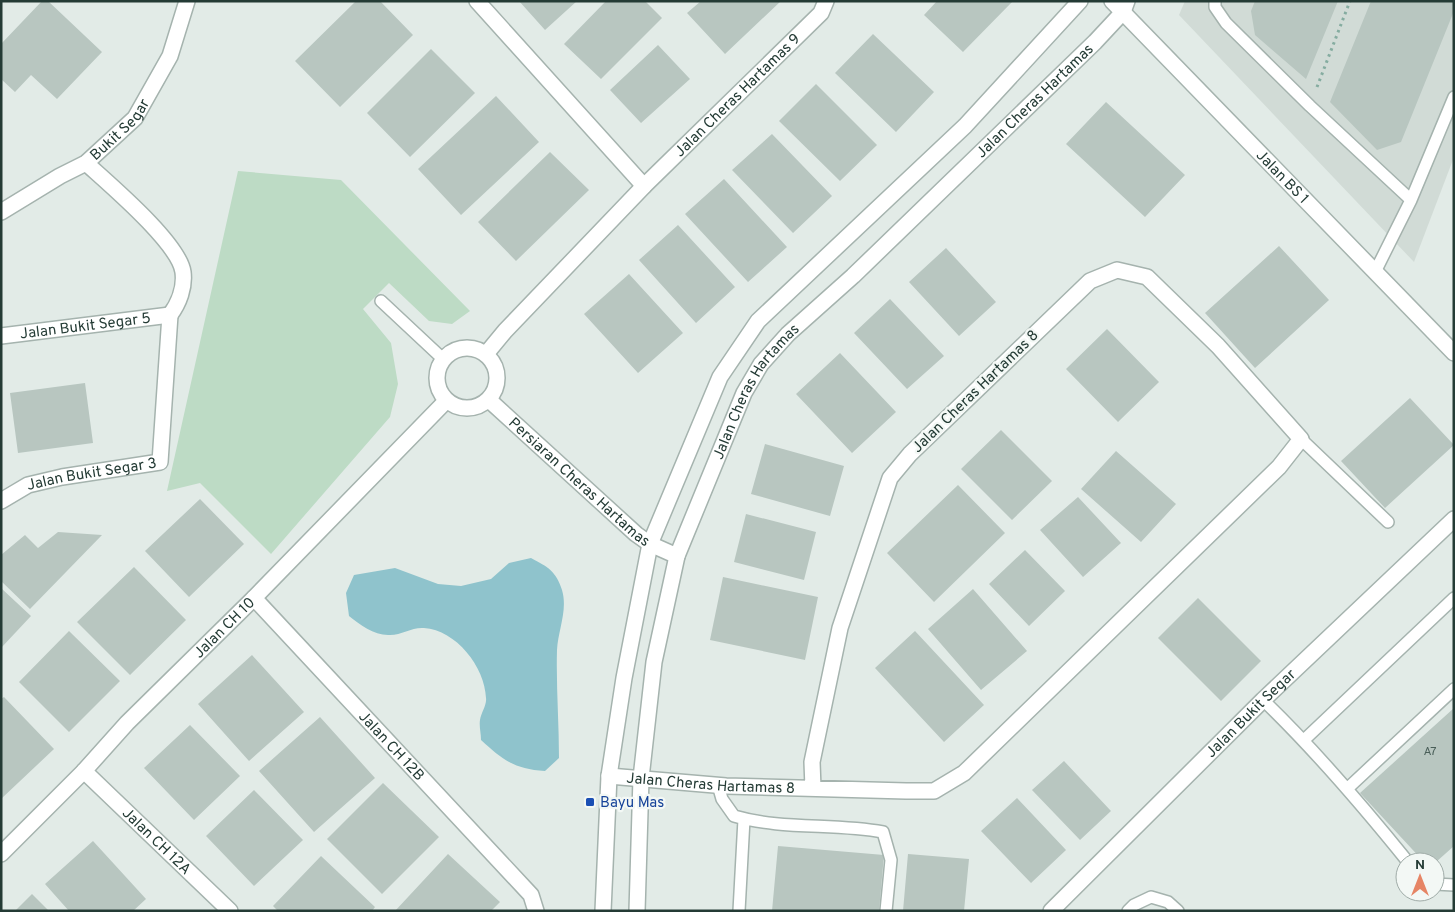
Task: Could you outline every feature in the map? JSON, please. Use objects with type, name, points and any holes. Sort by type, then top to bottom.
[{"type":"street","name":"Bukit Segar","points":[[1,212],[60,176],[86,163],[135,118],[170,56],[187,1]]},
{"type":"street","points":[[477,1],[644,186]]},
{"type":"street","name":"Jalan Cheras Hartamas 9","points":[[486,354],[505,331],[644,186],[821,13],[826,1]]},
{"type":"street","name":"Jalan Cheras Hartamas","points":[[604,911],[609,776],[624,678],[650,544],[720,377],[758,321],[964,126],[1080,1]]},
{"type":"street","name":"Jalan BS 1","points":[[1112,1],[1125,7],[1454,354]]},
{"type":"street","name":"Jalan Cheras Hartamas","points":[[637,911],[641,778],[654,662],[676,556],[744,393],[761,364],[788,334],[853,276],[1095,42],[1125,7]]},
{"type":"street","points":[[86,163],[143,215],[179,259],[183,272],[182,288],[179,304],[170,315]]},
{"type":"street","name":"Jalan Cheras Hartamas 8","points":[[609,776],[718,785],[813,788],[934,790],[964,773],[1279,467],[1301,439],[1218,346],[1147,277],[1117,270],[1090,281],[910,454],[890,478],[840,628],[812,762],[813,788]]},
{"type":"street","name":"Jalan Bukit Segar 5","points":[[1,336],[170,315]]},
{"type":"street","name":"Jalan Bukit Segar 3","points":[[1,501],[28,485],[62,477],[160,462],[170,315]]},
{"type":"street","points":[[459,348],[468,348],[486,354],[497,371],[494,391],[489,400],[481,405],[462,409],[446,401],[440,394],[436,376],[443,358],[459,348]]},
{"type":"street","name":"Persiaran Cheras Hartamas","points":[[489,400],[617,518],[650,544],[676,556]]},
{"type":"street","name":"Jalan CH 10","points":[[1,854],[84,771],[127,723],[254,598],[446,401]]},
{"type":"street","name":"Jalan Bukit Segar","points":[[1051,911],[1264,700],[1454,519]]},
{"type":"street","name":"Jalan CH 12B","points":[[254,598],[531,895],[536,911]]},
{"type":"street","name":"Jalan CH 12A","points":[[84,771],[230,911]]},
{"type":"lane","points":[[1215,1],[1215,7],[1226,23],[1310,106],[1411,200]]},
{"type":"lane","points":[[1375,272],[1411,200],[1454,97]]},
{"type":"lane","points":[[381,301],[443,358]]},
{"type":"lane","name":"Jalan Cheras Hartamas 8","points":[[1301,439],[1388,522]]},
{"type":"lane","points":[[1304,740],[1454,598]]},
{"type":"lane","points":[[1348,788],[1454,689]]},
{"type":"lane","points":[[1264,700],[1348,788],[1400,852]]},
{"type":"lane","points":[[718,785],[722,799],[734,816],[744,819],[862,828],[883,832],[891,860],[886,911]]},
{"type":"lane","points":[[739,911],[744,819]]},
{"type":"lane","points":[[1128,911],[1134,905],[1151,897],[1168,902],[1178,911]]},
{"type":"path","points":[[1310,106],[1350,1]]},
{"type":"shaded area","points":[[1185,1],[1454,1],[1454,157],[1414,262],[1179,15]]},
{"type":"green space","points":[[238,171],[341,180],[470,311],[452,324],[429,321],[389,283],[363,309],[391,343],[398,384],[390,417],[271,554],[200,483],[167,491]]},
{"type":"water","points":[[531,558],[547,567],[554,574],[560,584],[564,598],[557,650],[559,758],[545,771],[517,766],[496,753],[481,740],[480,720],[486,701],[484,686],[474,663],[467,652],[457,643],[447,635],[436,630],[424,628],[390,635],[373,632],[349,616],[346,593],[354,575],[395,568],[438,584],[461,586],[491,579],[509,563]]},
{"type":"building","points":[[42,1],[48,1],[102,52],[57,99],[31,75],[15,92],[1,79],[1,44]]},
{"type":"building","points":[[356,1],[380,1],[413,35],[340,107],[295,61]]},
{"type":"building","points":[[519,1],[577,1],[545,30]]},
{"type":"building","points":[[606,1],[645,1],[662,18],[601,79],[564,44]]},
{"type":"building","points":[[701,1],[781,1],[725,54],[687,13]]},
{"type":"building","points":[[937,1],[1013,1],[963,52],[924,15]]},
{"type":"building","points":[[1255,1],[1338,1],[1306,79],[1255,35],[1251,11]]},
{"type":"building","points":[[1371,1],[1454,1],[1454,11],[1401,142],[1377,150],[1330,102]]},
{"type":"building","points":[[873,34],[934,92],[896,132],[835,73]]},
{"type":"building","points":[[658,45],[690,79],[641,123],[610,90]]},
{"type":"building","points":[[431,49],[475,93],[410,157],[367,113]]},
{"type":"building","points":[[816,84],[877,145],[840,181],[779,121]]},
{"type":"building","points":[[496,96],[539,142],[461,215],[418,169]]},
{"type":"building","points":[[1106,102],[1185,175],[1145,217],[1066,144]]},
{"type":"building","points":[[772,134],[832,196],[793,233],[732,170]]},
{"type":"building","points":[[550,152],[589,190],[516,261],[478,222]]},
{"type":"building","points":[[724,179],[787,247],[748,282],[685,214]]},
{"type":"building","points":[[678,225],[735,287],[696,323],[639,260]]},
{"type":"building","points":[[1279,246],[1329,300],[1255,368],[1205,313]]},
{"type":"building","points":[[946,248],[996,302],[959,336],[909,282]]},
{"type":"building","points":[[629,274],[683,333],[638,373],[584,314]]},
{"type":"building","points":[[890,299],[944,356],[907,389],[854,333]]},
{"type":"building","points":[[1107,329],[1159,382],[1118,422],[1066,369]]},
{"type":"building","points":[[840,353],[896,412],[852,453],[796,394]]},
{"type":"building","points":[[85,383],[93,443],[18,453],[10,393]]},
{"type":"building","points":[[1410,398],[1454,445],[1385,508],[1341,461]]},
{"type":"building","points":[[1001,430],[1052,481],[1012,520],[961,469]]},
{"type":"building","points":[[765,444],[844,466],[830,516],[751,494]]},
{"type":"building","points":[[1116,451],[1176,504],[1141,542],[1081,489]]},
{"type":"building","points":[[958,485],[1005,533],[934,602],[887,553]]},
{"type":"building","points":[[1078,497],[1121,543],[1083,577],[1040,530]]},
{"type":"building","points":[[200,499],[244,544],[189,597],[145,551]]},
{"type":"building","points":[[746,514],[816,532],[804,580],[734,562]]},
{"type":"building","points":[[58,532],[102,535],[30,609],[1,581],[1,555],[25,535],[38,548]]},
{"type":"building","points":[[1025,550],[1065,591],[1029,626],[989,584]]},
{"type":"building","points":[[134,567],[186,620],[130,675],[77,622]]},
{"type":"building","points":[[723,577],[818,597],[805,660],[710,640]]},
{"type":"building","points":[[1,588],[31,616],[1,648]]},
{"type":"building","points":[[973,589],[1027,651],[981,690],[928,629]]},
{"type":"building","points":[[1198,598],[1261,661],[1221,701],[1158,638]]},
{"type":"building","points":[[69,631],[120,681],[69,732],[19,682]]},
{"type":"building","points":[[915,631],[984,705],[944,742],[875,668]]},
{"type":"building","points":[[252,655],[304,712],[249,761],[198,704]]},
{"type":"building","points":[[4,697],[54,749],[1,799],[1,699]]},
{"type":"building","points":[[1454,708],[1454,846],[1445,854],[1445,852],[1415,852],[1360,793]]},
{"type":"building","points":[[320,717],[375,778],[314,832],[259,771]]},
{"type":"building","points":[[190,725],[240,776],[194,820],[144,768]]},
{"type":"building","points":[[1064,761],[1111,811],[1080,840],[1032,790]]},
{"type":"building","points":[[383,783],[439,837],[382,894],[327,839]]},
{"type":"building","points":[[254,790],[303,840],[254,886],[206,836]]},
{"type":"building","points":[[1017,798],[1066,850],[1031,883],[981,831]]},
{"type":"building","points":[[93,841],[146,899],[133,911],[69,911],[45,884]]},
{"type":"building","points":[[778,846],[884,855],[879,911],[772,911]]},
{"type":"building","points":[[448,854],[500,902],[491,911],[395,911]]},
{"type":"building","points":[[908,854],[969,859],[964,911],[903,911]]},
{"type":"building","points":[[321,856],[375,907],[372,911],[278,911],[273,906]]},
{"type":"building","points":[[32,894],[49,911],[15,911]]},
{"type":"place","name":"Bayu Mas","points":[[590,802]]}]
